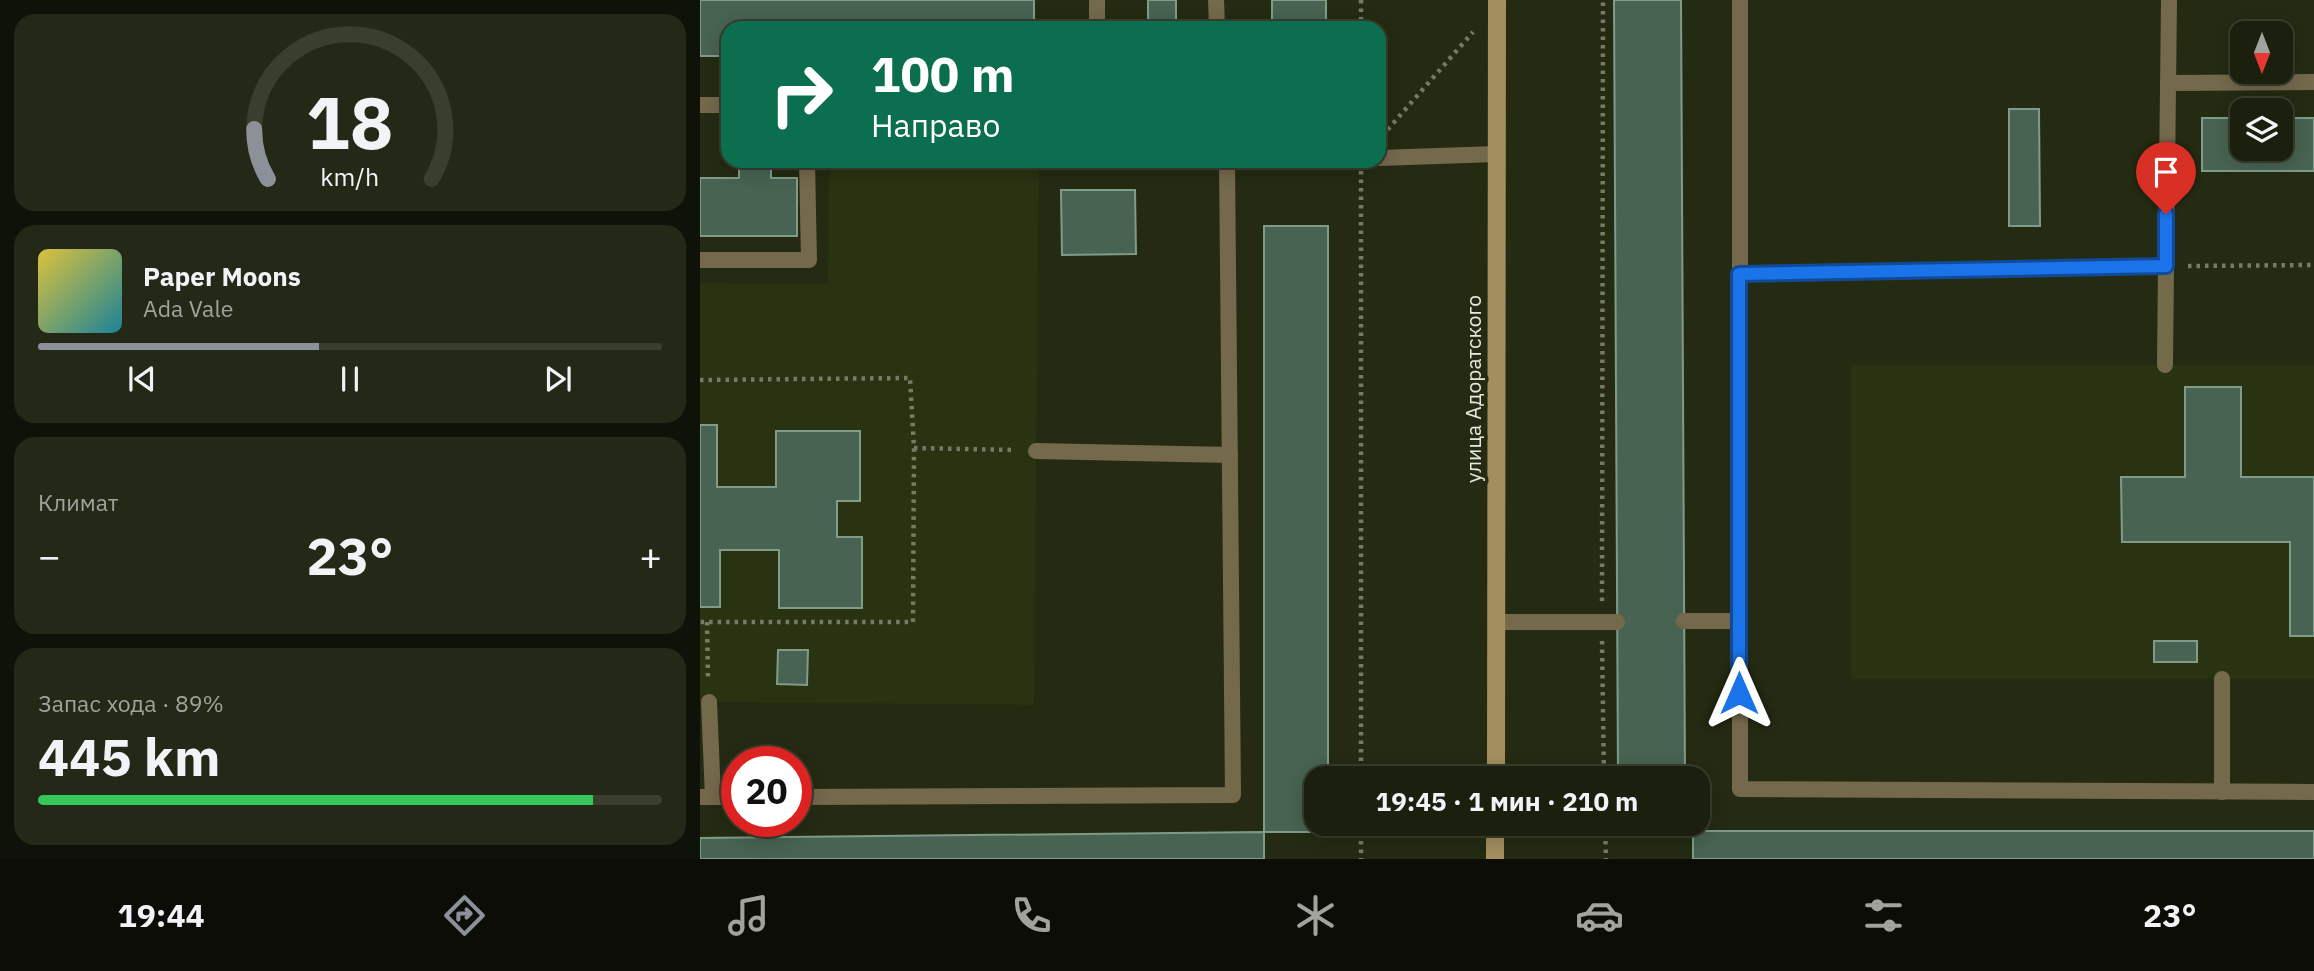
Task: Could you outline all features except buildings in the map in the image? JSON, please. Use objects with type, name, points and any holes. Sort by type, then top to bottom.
[{"type":"street","name":"улица Адоратского","points":[[1496,766],[1497,3]]},
{"type":"street","points":[[1495,836],[1495,859]]},
{"type":"lane","points":[[1097,0],[1097,21]]},
{"type":"lane","points":[[1216,0],[1217,21]]},
{"type":"lane","points":[[1740,0],[1740,789],[2314,792]]},
{"type":"lane","points":[[2165,365],[2169,0]]},
{"type":"lane","points":[[2168,83],[2314,82]]},
{"type":"lane","points":[[700,105],[721,106]]},
{"type":"lane","points":[[1386,158],[1497,154]]},
{"type":"lane","points":[[700,260],[808,260],[807,168]]},
{"type":"lane","points":[[812,797],[1233,795],[1227,168]]},
{"type":"lane","points":[[1739,274],[2166,266]]},
{"type":"lane","points":[[1036,451],[1230,455]]},
{"type":"lane","points":[[1684,621],[1739,621]]},
{"type":"lane","points":[[1497,622],[1609,622]]},
{"type":"lane","points":[[2222,679],[2222,792]]},
{"type":"lane","points":[[706,797],[709,702]]},
{"type":"path","points":[[1361,0],[1361,21]]},
{"type":"path","points":[[1603,0],[1609,622],[1604,766]]},
{"type":"path","points":[[1386,131],[1497,3]]},
{"type":"path","points":[[1361,168],[1361,766]]},
{"type":"path","points":[[2166,266],[2314,265]]},
{"type":"path","points":[[700,380],[910,378],[914,448],[913,622],[700,622]]},
{"type":"path","points":[[914,448],[1036,451]]},
{"type":"path","points":[[707,622],[709,702]]},
{"type":"path","points":[[1361,836],[1361,859]]},
{"type":"path","points":[[1605,836],[1606,859]]},
{"type":"shaded area","points":[[829,168],[1039,168],[1034,705],[700,702],[700,283],[828,284]]},
{"type":"shaded area","points":[[1851,365],[2314,365],[2314,679],[1851,679]]},
{"type":"route","points":[[1739,693],[1739,274],[2166,266],[2166,214]]}]
